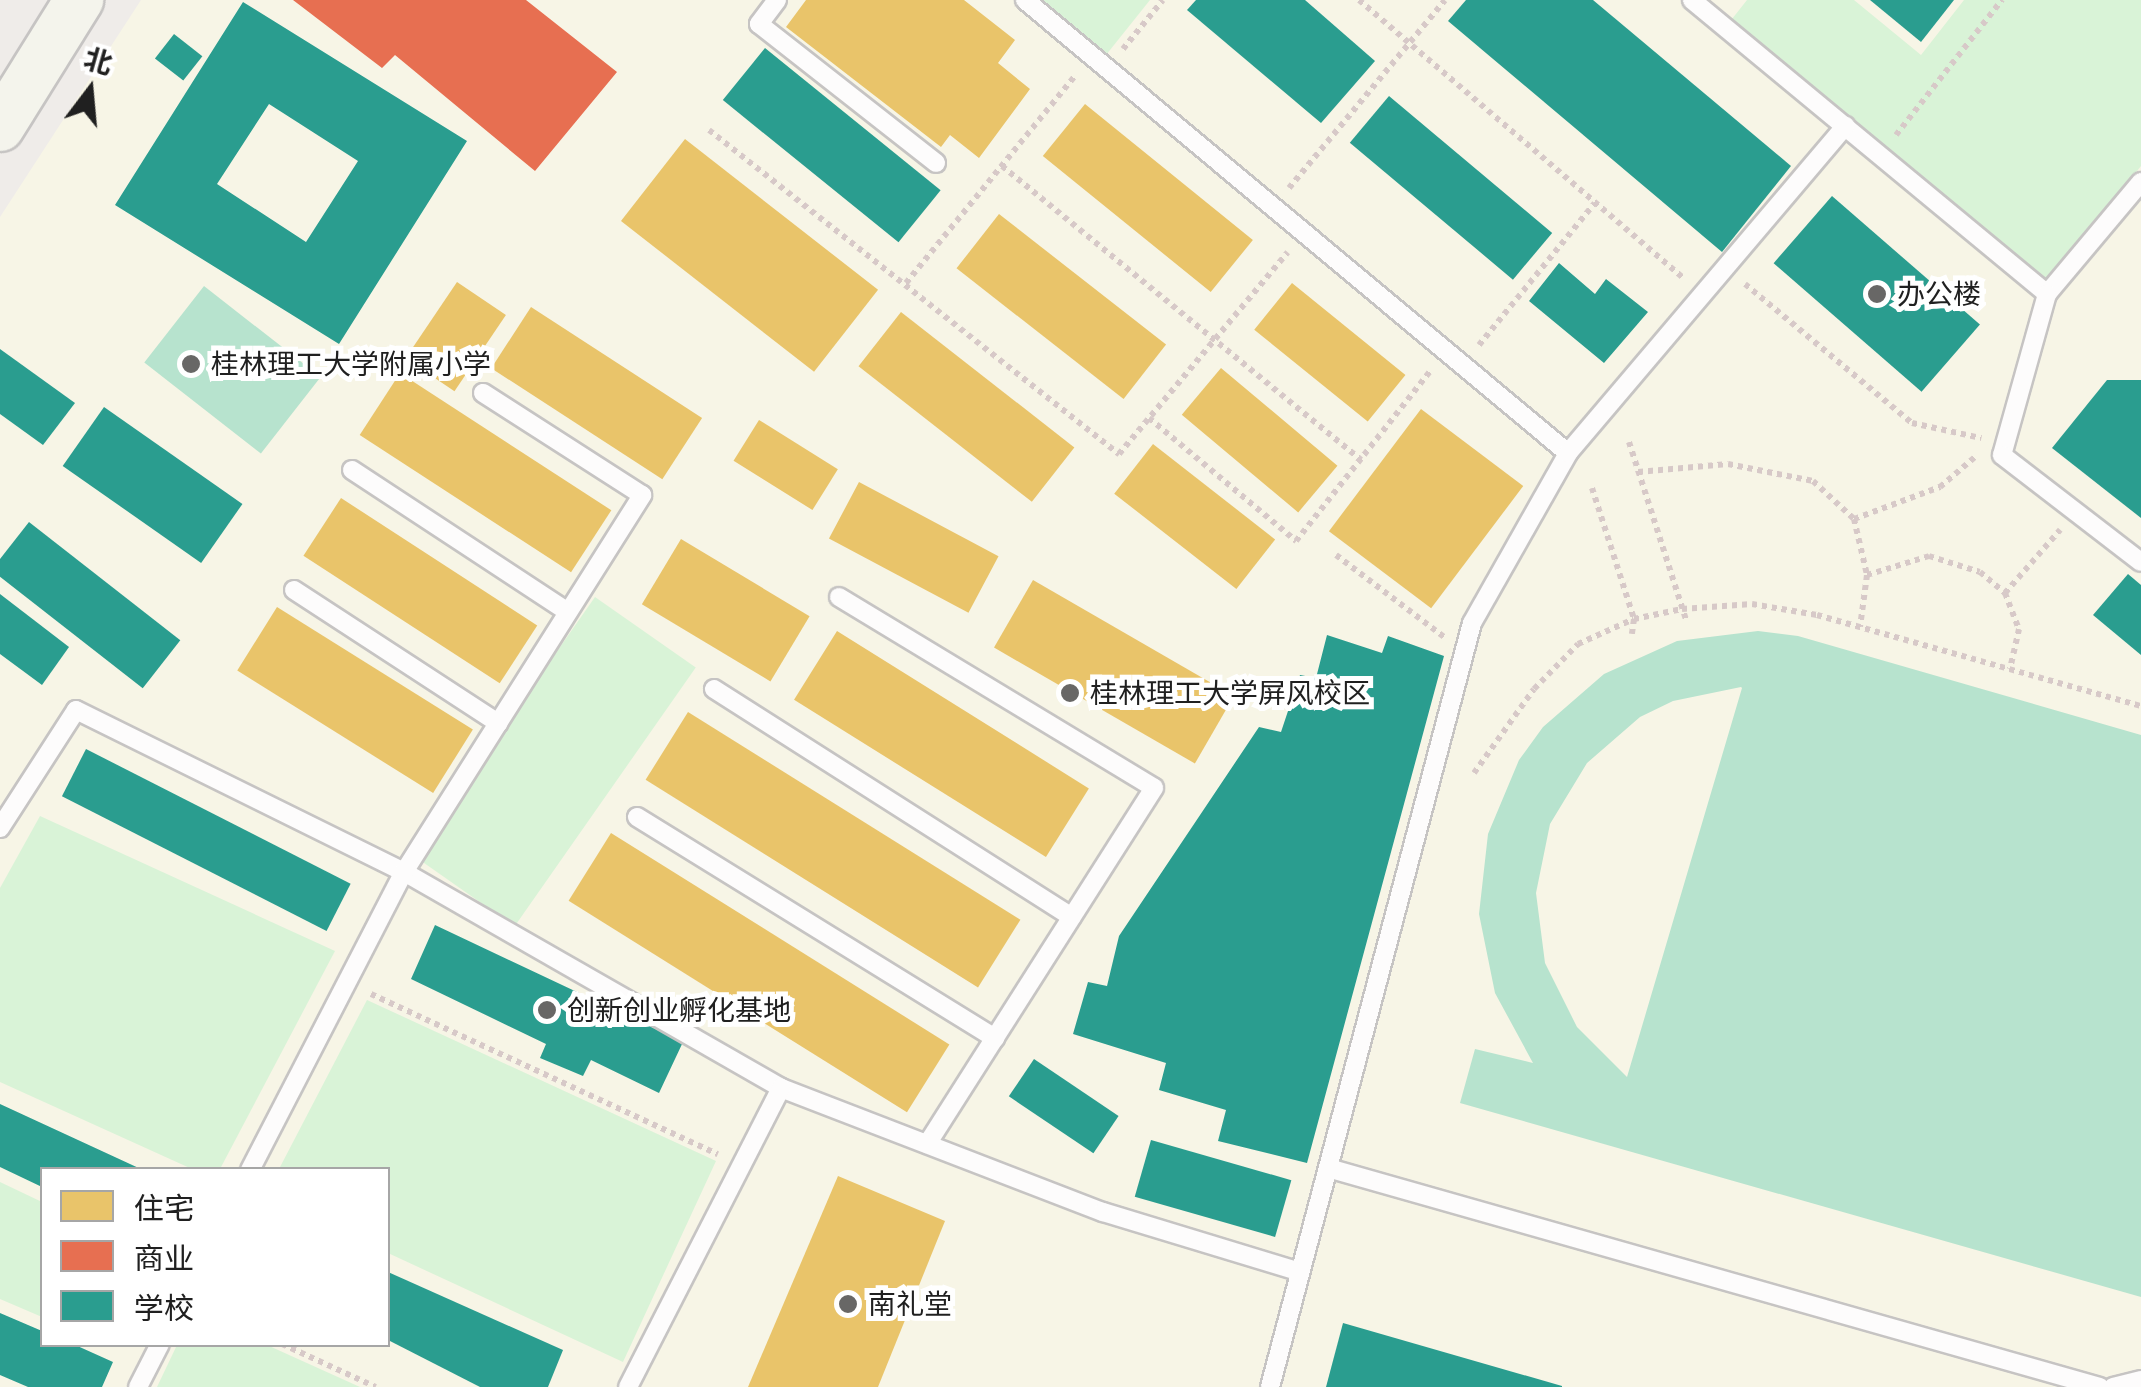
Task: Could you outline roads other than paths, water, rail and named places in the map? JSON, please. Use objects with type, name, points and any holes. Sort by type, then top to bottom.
[{"type":"main road","points":[[0,127],[79,0]]},
{"type":"lane","points":[[777,0],[759,24],[936,163]]},
{"type":"lane","points":[[1025,0],[1568,453]]},
{"type":"lane","points":[[1692,0],[2048,294]]},
{"type":"lane","points":[[1270,1387],[1472,623],[1568,453],[1845,126]]},
{"type":"lane","points":[[2141,182],[2048,294],[2002,454],[2141,562]]},
{"type":"lane","points":[[252,1167],[404,872],[642,495],[483,393]]},
{"type":"lane","points":[[352,470],[568,612]]},
{"type":"lane","points":[[294,590],[498,723]]},
{"type":"lane","points":[[839,597],[1154,788],[927,1144]]},
{"type":"lane","points":[[714,689],[1072,917]]},
{"type":"lane","points":[[0,828],[76,710],[404,872],[781,1088],[1103,1212],[1300,1272]]},
{"type":"lane","points":[[638,817],[995,1038]]},
{"type":"lane","points":[[628,1387],[781,1088]]},
{"type":"lane","points":[[1328,1168],[2100,1387]]},
{"type":"lane","points":[[138,1387],[158,1347]]},
{"type":"lane","points":[[2113,1387],[2141,1380]]},
{"type":"place","name":"办公楼","points":[[1877,294]]},
{"type":"place","name":"桂林理工大学附属小学","points":[[191,364]]},
{"type":"place","name":"桂林理工大学屏风校区","points":[[1070,693]]},
{"type":"place","name":"创新创业孵化基地","points":[[547,1010]]},
{"type":"place","name":"南礼堂","points":[[848,1304]]}]
